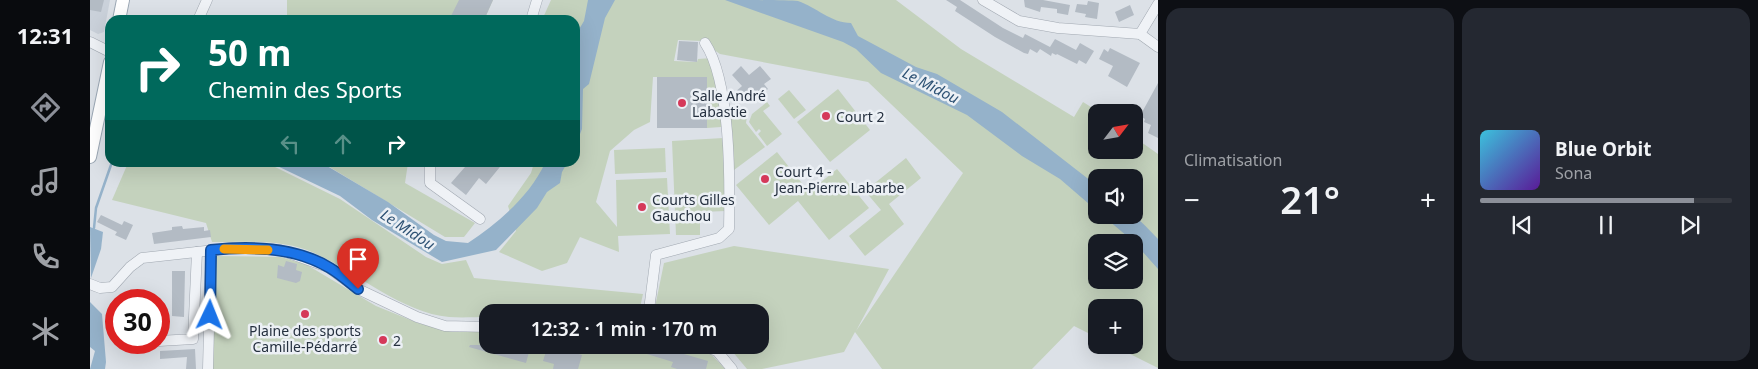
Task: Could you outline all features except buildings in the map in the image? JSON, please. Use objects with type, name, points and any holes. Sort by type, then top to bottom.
[{"type":"main road","points":[[120,15],[123,0]]},
{"type":"main road","points":[[91,155],[105,88]]},
{"type":"street","points":[[200,15],[207,0]]},
{"type":"street","points":[[532,15],[536,0]]},
{"type":"street","points":[[984,0],[1019,21],[1058,28],[1140,34],[1158,47]]},
{"type":"street","points":[[1140,34],[1158,4]]},
{"type":"street","points":[[90,42],[105,50]]},
{"type":"street","points":[[650,304],[656,255],[718,238],[729,229],[730,180],[725,106],[714,57],[705,43]]},
{"type":"street","points":[[430,167],[430,183],[480,219]]},
{"type":"street","points":[[95,286],[112,288],[130,267],[142,258],[233,248],[280,250],[328,267],[358,289],[417,317],[445,326],[479,327]]},
{"type":"street","points":[[208,369],[211,250]]},
{"type":"street","points":[[170,340],[193,339],[197,252]]},
{"type":"street","points":[[720,354],[732,369]]},
{"type":"shaded area","points":[[90,0],[110,0],[107,15],[105,15],[104,32],[98,34],[90,30]]},
{"type":"green space","points":[[287,0],[493,0],[486,15],[287,15]]},
{"type":"green space","points":[[551,0],[896,0],[961,49],[1074,117],[1083,102],[1088,105],[1088,159],[1143,159],[1143,143],[1158,154],[1158,368],[1130,354],[1143,354],[1143,299],[1088,299],[1088,333],[1074,326],[1032,369],[882,369],[855,332],[844,352],[762,369],[747,369],[734,354],[769,354],[769,304],[656,304],[664,263],[734,246],[889,269],[856,331],[963,173],[868,82],[720,54],[701,41],[678,40],[674,61],[697,62],[698,59],[712,58],[721,108],[721,127],[707,128],[706,77],[653,77],[650,122],[634,130],[610,151],[596,202],[617,227],[616,180],[667,178],[670,234],[618,236],[619,252],[580,237],[567,263],[542,271],[499,252],[516,231],[508,206],[531,173],[533,167],[580,167],[580,15],[544,15]]},
{"type":"green space","points":[[838,89],[870,130],[830,162],[797,122]]},
{"type":"green space","points":[[789,90],[806,110],[794,119],[778,99]]},
{"type":"green space","points":[[767,102],[770,106],[763,111],[782,134],[767,146],[758,134],[761,131],[759,129],[756,132],[749,122],[752,114]]},
{"type":"green space","points":[[739,106],[747,116],[746,123],[765,147],[734,170],[732,169],[729,114]]},
{"type":"green space","points":[[723,138],[726,211],[700,212],[700,235],[676,235],[672,141]]},
{"type":"green space","points":[[665,148],[666,172],[615,174],[614,150]]},
{"type":"green space","points":[[777,152],[809,192],[837,169],[869,208],[829,240],[798,201],[769,225],[736,185]]},
{"type":"green space","points":[[906,158],[921,178],[889,204],[904,224],[865,256],[849,236],[881,210],[865,191]]},
{"type":"green space","points":[[126,167],[275,167],[340,199],[426,257],[442,264],[466,260],[474,278],[643,294],[641,304],[479,304],[479,317],[449,317],[431,314],[396,300],[330,261],[290,245],[264,242],[212,242],[206,223],[112,200]]},
{"type":"green space","points":[[330,167],[407,167],[405,183],[475,223],[464,237],[445,237]]},
{"type":"green space","name":"Plaine des sports Camille-Pédarré","points":[[216,256],[281,257],[307,265],[376,306],[418,323],[452,332],[479,332],[479,354],[709,354],[725,369],[211,369]]},
{"type":"water","points":[[588,0],[615,0],[605,18],[589,84],[583,89],[582,129],[580,134],[580,28],[584,21]]},
{"type":"water","name":"Le Midou","points":[[725,0],[798,1],[830,18],[851,23],[858,36],[916,67],[937,74],[1002,112],[1088,179],[1088,203],[1060,179],[1022,156],[967,115],[881,73],[856,49],[843,42]]},
{"type":"water","name":"Le Midou","points":[[279,167],[329,167],[388,202],[434,235],[446,241],[468,243],[502,217],[522,198],[543,167],[565,167],[560,183],[547,192],[537,208],[496,250],[442,262],[372,220],[340,196]]},
{"type":"water","points":[[1113,224],[1144,224],[1158,239],[1158,269],[1143,252],[1143,234],[1125,234]]},
{"type":"water","points":[[90,227],[103,232],[101,249],[91,278]]},
{"type":"water","points":[[90,302],[102,314],[105,369],[90,369],[95,351],[90,347]]},
{"type":"waterway","points":[[94,228],[96,208],[110,167]]},
{"type":"slow traffic","points":[[224,249],[268,250]]},
{"type":"place","name":"Salle André Labastie","points":[[682,103]]},
{"type":"place","name":"Court 2","points":[[826,116]]},
{"type":"place","name":"Court 4 - Jean-Pierre Labarbe","points":[[765,179]]},
{"type":"place","name":"Courts Gilles Gauchou","points":[[642,207]]},
{"type":"place","name":"Plaine des sports Camille-Pédarré","points":[[305,314]]},
{"type":"place","name":"2","points":[[383,340]]},
{"type":"route","points":[[210,315],[211,250],[233,248],[280,250],[328,267],[358,289]]}]
